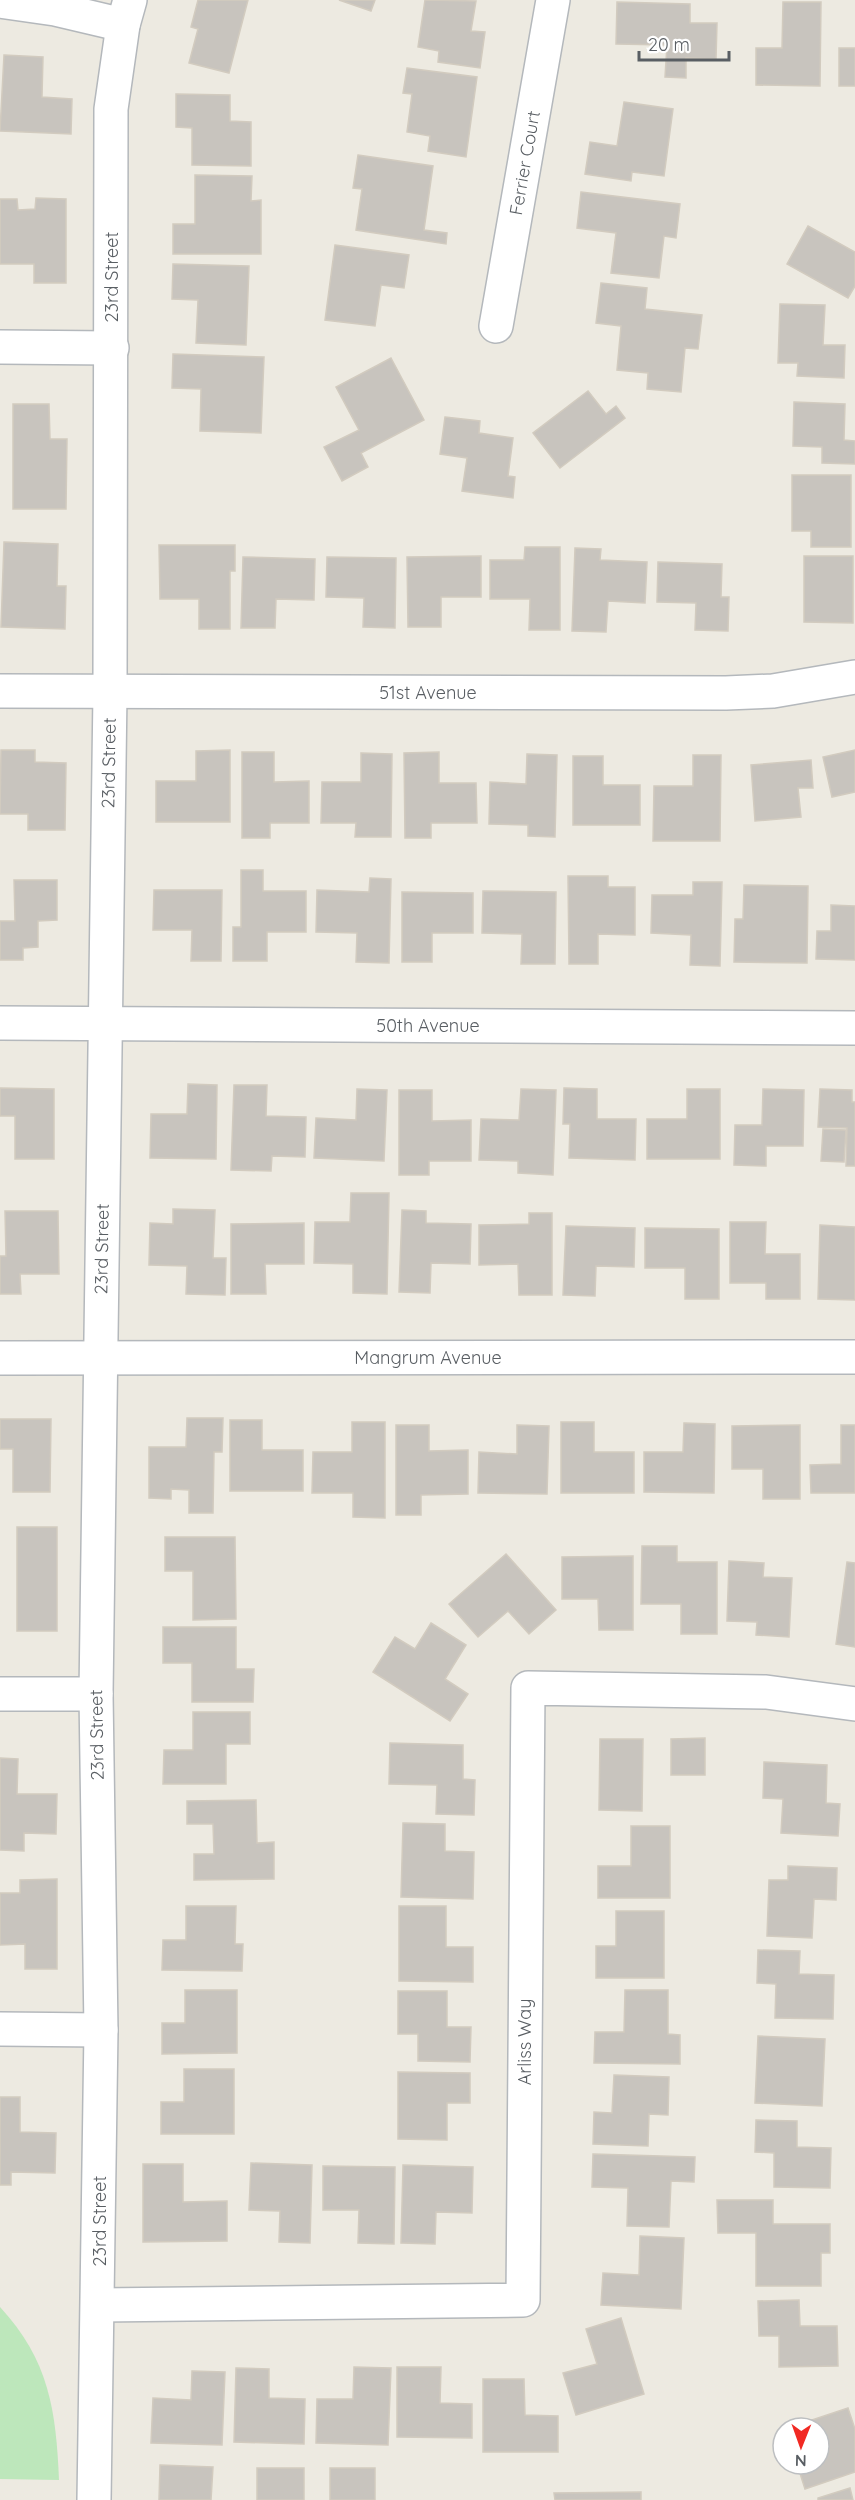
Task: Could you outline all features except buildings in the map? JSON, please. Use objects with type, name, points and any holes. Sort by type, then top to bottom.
[{"type":"street","name":"Ferrier Court","points":[[496,326],[553,0]]},
{"type":"street","points":[[0,1],[56,9],[126,13]]},
{"type":"street","name":"23rd Street","points":[[94,2500],[99,2305],[101,2030],[96,1694],[110,693],[111,109],[126,13]]},
{"type":"street","points":[[0,347],[112,348]]},
{"type":"street","name":"51st Avenue","points":[[0,692],[726,693],[773,691],[855,677]]},
{"type":"street","name":"50th Avenue","points":[[0,1023],[855,1028]]},
{"type":"street","name":"Mangrum Avenue","points":[[0,1358],[855,1357]]},
{"type":"street","name":"Arliss Way","points":[[99,2305],[523,2301],[528,1688],[766,1692],[855,1704]]},
{"type":"street","points":[[0,1694],[96,1694]]},
{"type":"street","points":[[0,2029],[101,2030]]},
{"type":"green space","points":[[0,2307],[29,2347],[47,2387],[55,2431],[59,2480],[0,2479]]}]
